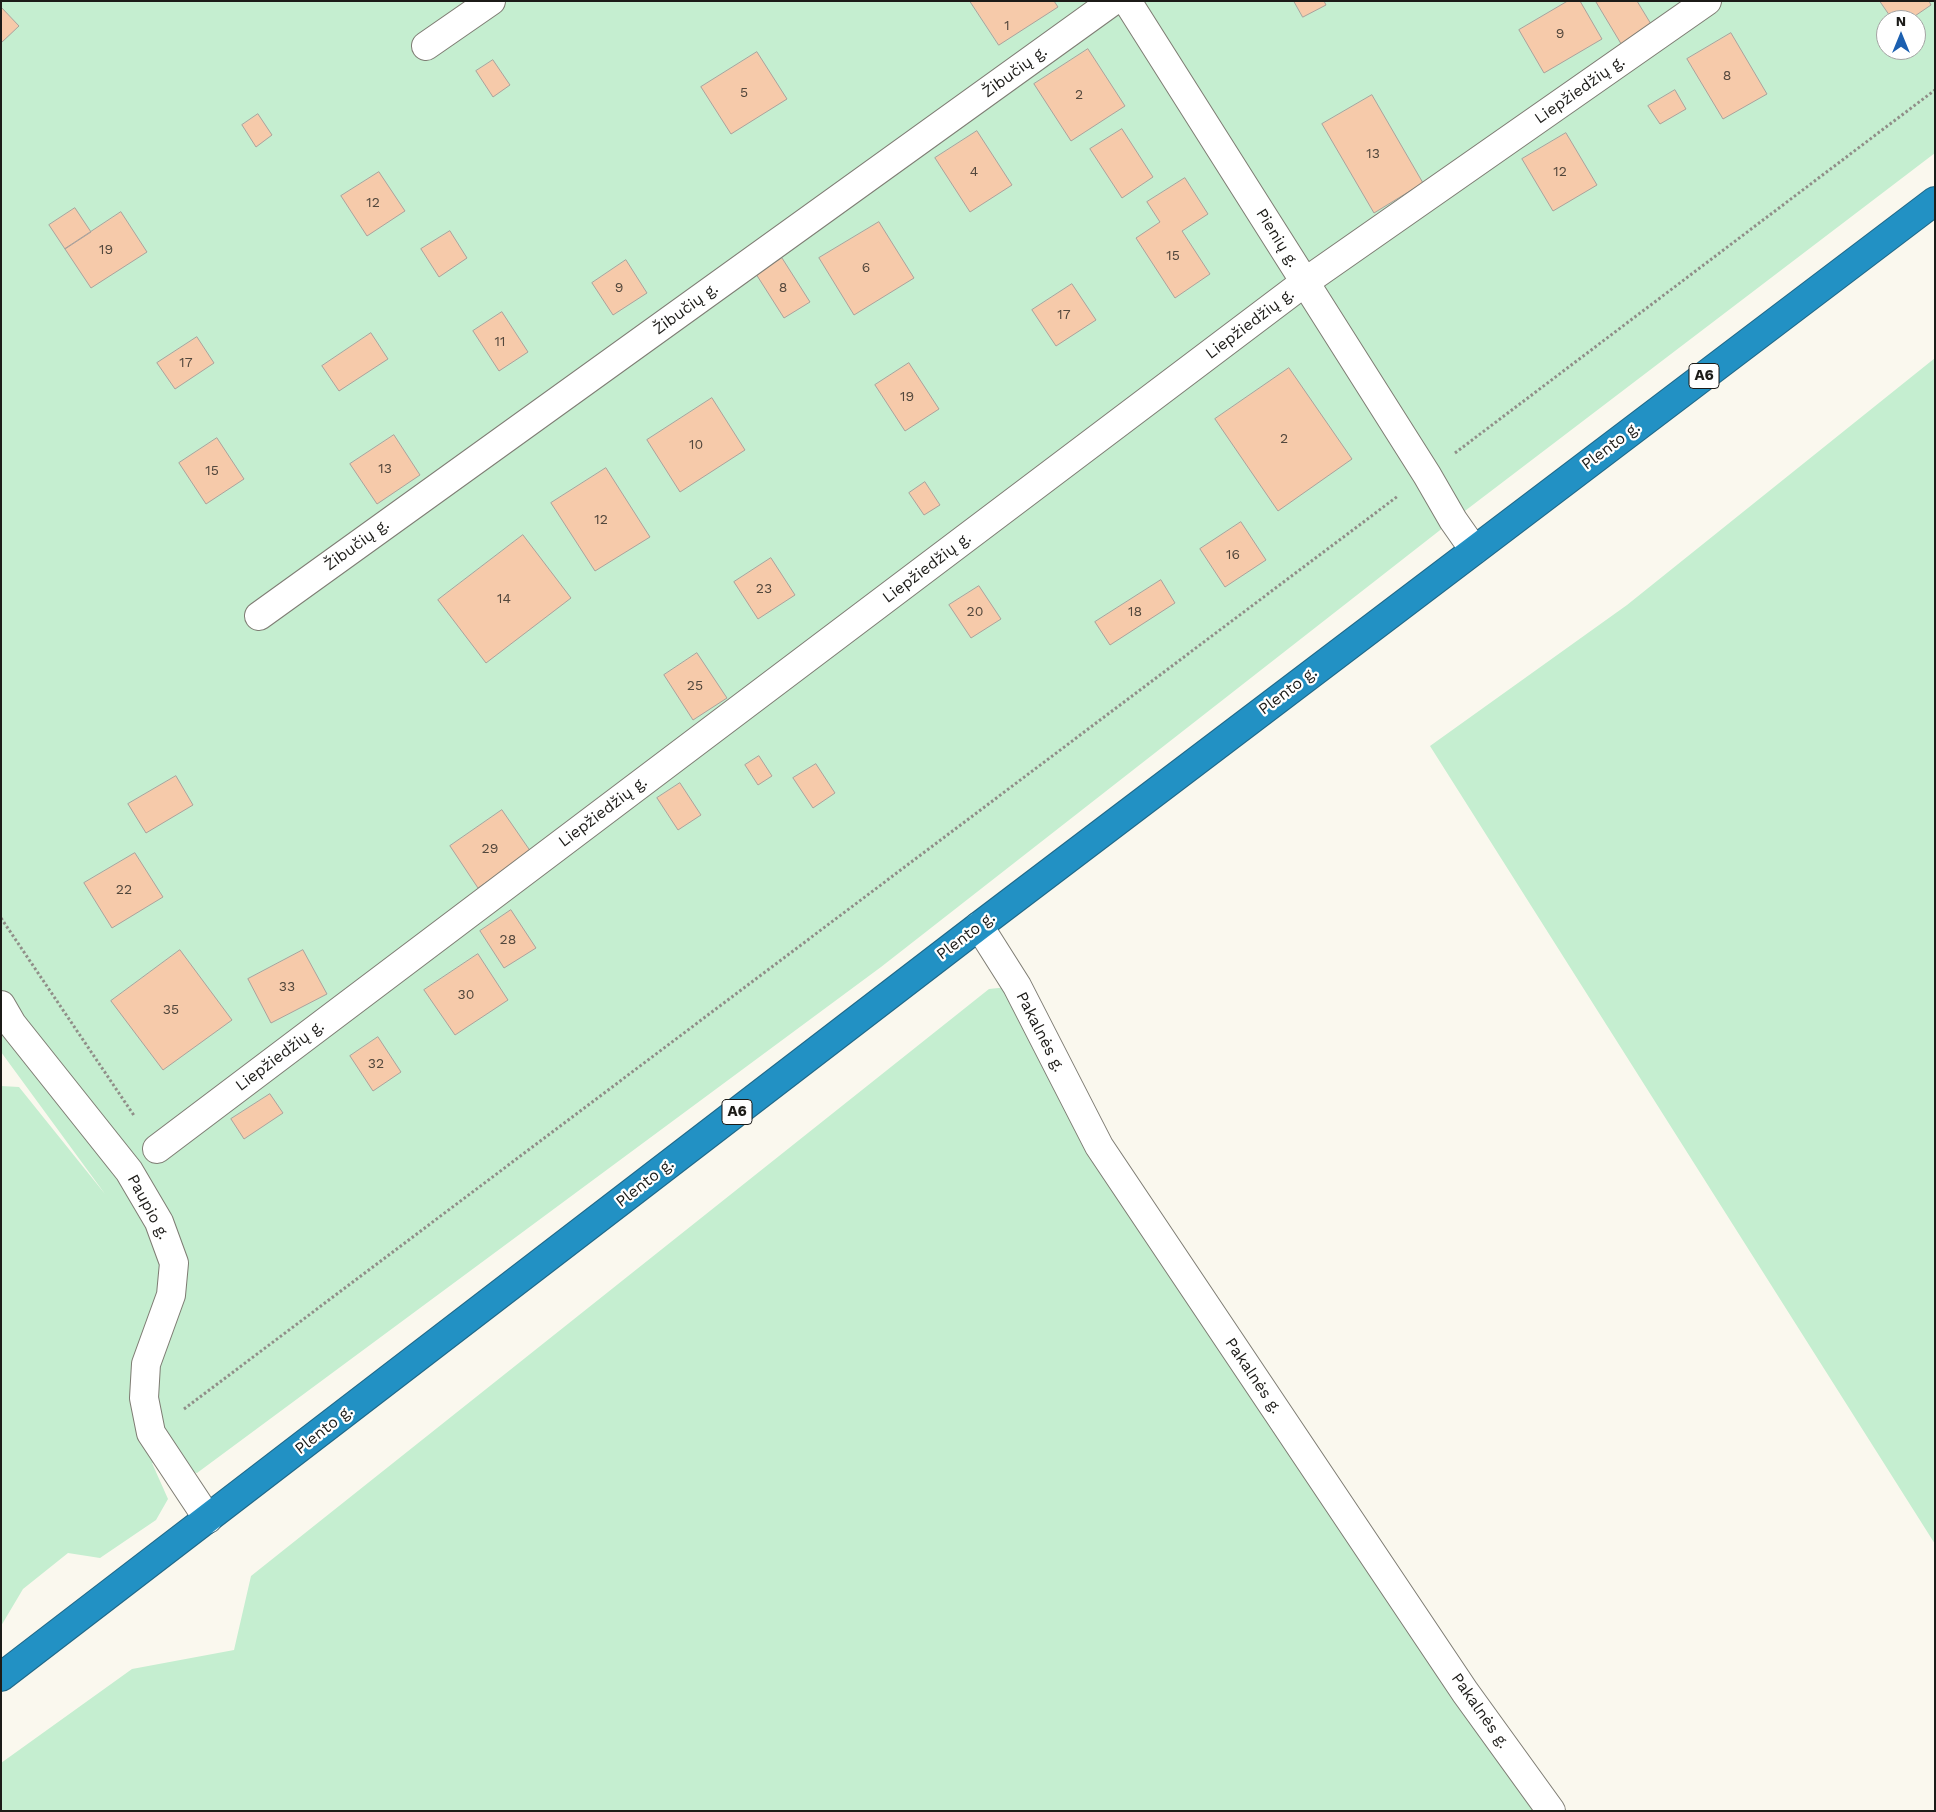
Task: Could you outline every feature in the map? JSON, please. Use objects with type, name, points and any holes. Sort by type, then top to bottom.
[{"type":"highway","name":"Plento g.","points":[[1,1677],[979,926],[1935,201]]},
{"type":"street","points":[[426,46],[491,1]]},
{"type":"street","name":"Žibučių g.","points":[[259,616],[1113,1]]},
{"type":"street","name":"Pienių g.","points":[[1127,1],[1427,475],[1452,520],[1474,550]]},
{"type":"street","name":"Liepžiedžių g.","points":[[157,1149],[1305,282],[1707,1]]},
{"type":"street","name":"Pakalnės g.","points":[[979,926],[1017,986],[1099,1146],[1460,1684],[1551,1811]]},
{"type":"street","name":"Paupio g.","points":[[1,1005],[12,1024],[129,1171],[159,1222],[174,1263],[172,1295],[146,1364],[144,1398],[151,1433],[208,1519]]},
{"type":"path","points":[[151,1433],[1427,475],[1935,90]]},
{"type":"path","points":[[1,918],[157,1149]]},
{"type":"green space","points":[[1,1],[1935,1],[1935,153],[1453,520],[881,967],[197,1473],[152,1463],[168,1499],[156,1520],[100,1558],[68,1553],[23,1589],[1,1626],[1,1086],[19,1087],[105,1194],[1,1052]]},
{"type":"green space","points":[[1935,358],[1935,1544],[1430,746],[1627,605]]},
{"type":"green space","points":[[1017,986],[1099,1146],[1555,1811],[1,1811],[1,1763],[132,1669],[234,1650],[251,1576],[989,989]]},
{"type":"building","points":[[970,1],[1054,1],[1058,7],[999,45]]},
{"type":"building","points":[[1294,1],[1324,1],[1326,5],[1303,17]]},
{"type":"building","points":[[1568,1],[1580,1],[1602,39],[1544,73],[1519,30]]},
{"type":"building","points":[[1637,1],[1654,29],[1623,47],[1596,2]]},
{"type":"building","points":[[1880,1],[1929,1],[1931,5],[1924,10],[1886,10]]},
{"type":"building","points":[[1,7],[19,26],[1,43]]},
{"type":"building","points":[[1731,33],[1767,94],[1723,119],[1687,59]]},
{"type":"building","points":[[1088,49],[1125,106],[1071,141],[1034,84]]},
{"type":"building","points":[[757,52],[787,99],[731,134],[701,87]]},
{"type":"building","points":[[493,60],[510,85],[493,97],[476,71]]},
{"type":"building","points":[[1675,90],[1686,109],[1660,124],[1648,106]]},
{"type":"building","points":[[1372,95],[1423,183],[1374,213],[1322,124]]},
{"type":"building","points":[[258,114],[272,135],[256,147],[242,125]]},
{"type":"building","points":[[1122,129],[1153,177],[1122,198],[1090,149]]},
{"type":"building","points":[[977,131],[1012,185],[970,212],[935,158]]},
{"type":"building","points":[[1566,133],[1597,185],[1553,211],[1522,159]]},
{"type":"building","points":[[379,172],[405,211],[367,236],[341,196]]},
{"type":"building","points":[[1185,178],[1208,214],[1182,231],[1210,274],[1175,298],[1136,238],[1160,222],[1147,202]]},
{"type":"building","points":[[75,208],[91,232],[65,249],[49,225]]},
{"type":"building","points":[[121,212],[147,252],[91,288],[65,249]]},
{"type":"building","points":[[879,222],[914,278],[854,315],[819,258]]},
{"type":"building","points":[[450,231],[467,258],[439,277],[421,249]]},
{"type":"building","points":[[782,258],[810,302],[784,318],[756,274]]},
{"type":"building","points":[[626,260],[647,293],[613,315],[592,283]]},
{"type":"building","points":[[1072,284],[1096,320],[1056,346],[1032,310]]},
{"type":"building","points":[[502,312],[528,352],[499,371],[473,331]]},
{"type":"building","points":[[371,333],[388,359],[339,391],[322,366]]},
{"type":"building","points":[[197,337],[214,363],[175,389],[157,363]]},
{"type":"building","points":[[909,363],[939,409],[905,431],[875,385]]},
{"type":"building","points":[[1289,368],[1352,459],[1278,511],[1215,419]]},
{"type":"building","points":[[712,398],[745,450],[680,492],[647,440]]},
{"type":"building","points":[[394,435],[420,475],[377,504],[350,464]]},
{"type":"building","points":[[217,438],[244,479],[206,504],[179,463]]},
{"type":"building","points":[[606,468],[650,537],[595,571],[551,503]]},
{"type":"building","points":[[925,482],[940,505],[924,515],[909,493]]},
{"type":"building","points":[[1241,522],[1266,560],[1225,587],[1200,549]]},
{"type":"building","points":[[523,535],[571,598],[486,663],[438,600]]},
{"type":"building","points":[[771,558],[795,595],[758,619],[734,582]]},
{"type":"building","points":[[1161,580],[1175,603],[1110,645],[1095,622]]},
{"type":"building","points":[[979,586],[1001,619],[971,638],[949,605]]},
{"type":"building","points":[[697,653],[727,698],[693,720],[664,675]]},
{"type":"building","points":[[759,756],[772,776],[758,785],[745,765]]},
{"type":"building","points":[[816,764],[835,793],[813,808],[793,778]]},
{"type":"building","points":[[176,776],[193,805],[146,833],[128,804]]},
{"type":"building","points":[[680,783],[701,815],[678,830],[657,798]]},
{"type":"building","points":[[502,810],[531,852],[478,888],[450,846]]},
{"type":"building","points":[[135,853],[163,897],[112,928],[84,883]]},
{"type":"building","points":[[511,910],[536,948],[504,968],[480,931]]},
{"type":"building","points":[[180,950],[232,1020],[163,1070],[111,1001]]},
{"type":"building","points":[[303,950],[327,994],[271,1023],[248,979]]},
{"type":"building","points":[[478,954],[508,1000],[455,1035],[424,990]]},
{"type":"building","points":[[378,1037],[401,1072],[373,1091],[350,1056]]},
{"type":"building","points":[[270,1094],[283,1113],[244,1139],[231,1119]]}]
